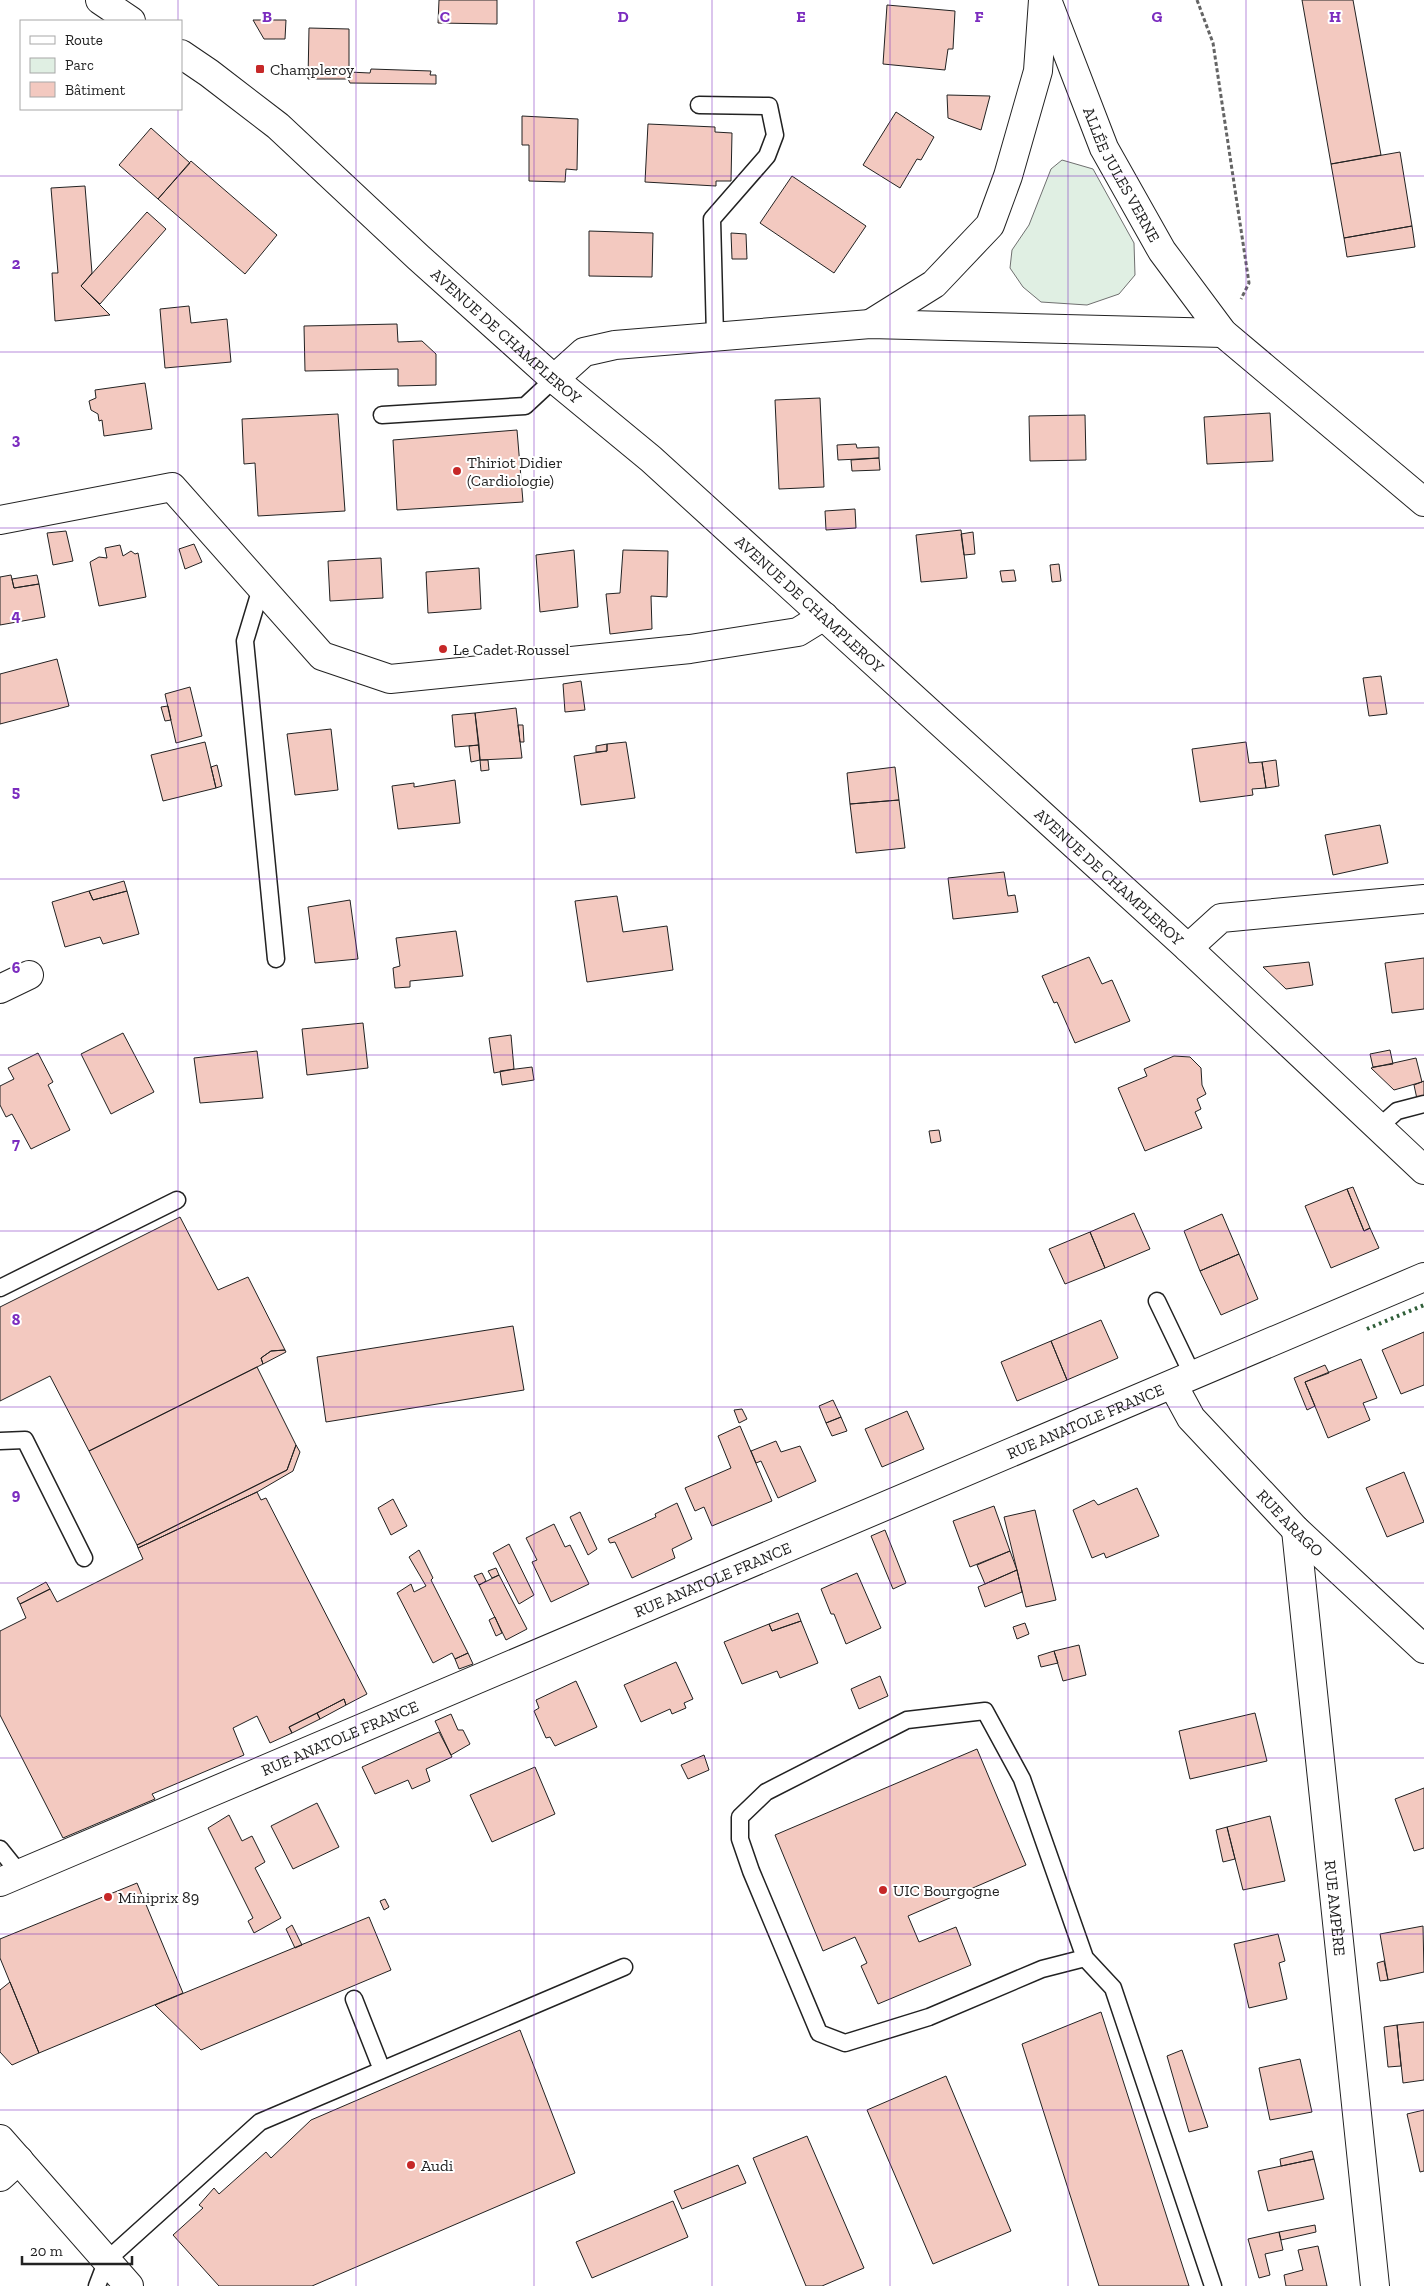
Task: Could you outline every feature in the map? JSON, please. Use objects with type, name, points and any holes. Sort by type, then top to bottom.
[{"type":"street","points":[[100,0],[130,20]]},
{"type":"street","points":[[870,324],[934,284],[990,225],[1008,176],[1038,71],[1043,0]]},
{"type":"street","name":"ALLÉE JULES VERNE","points":[[1048,0],[1104,148],[1162,251],[1223,333],[1424,502]]},
{"type":"street","name":"AVENUE DE CHAMPLEROY","points":[[182,55],[278,126],[418,257],[554,379],[651,459],[1188,948],[1380,1126],[1424,1170]]},
{"type":"street","points":[[554,379],[584,352],[614,345],[870,324],[1223,333]]},
{"type":"street","points":[[0,520],[172,487],[322,656],[390,679],[690,649],[798,632],[824,616]]},
{"type":"street","points":[[1188,948],[1221,918],[1424,899]]},
{"type":"street","points":[[0,989],[29,975]]},
{"type":"street","name":"RUE ANATOLE FRANCE","points":[[10,1878],[1424,1277]]},
{"type":"street","name":"RUE ARAGO","points":[[1183,1380],[1191,1418],[1296,1530],[1424,1649]]},
{"type":"street","name":"RUE AMPÈRE","points":[[1296,1530],[1375,2286]]},
{"type":"street","points":[[0,2139],[9,2169],[107,2260],[129,2286]]},
{"type":"lane","points":[[699,105],[769,106],[775,135],[767,156],[712,219],[715,336]]},
{"type":"lane","points":[[382,415],[525,406],[554,379]]},
{"type":"lane","points":[[261,588],[245,641],[276,959]]},
{"type":"lane","points":[[1380,1126],[1397,1111],[1424,1104]]},
{"type":"lane","points":[[0,1288],[177,1200]]},
{"type":"lane","points":[[1156,1301],[1183,1380]]},
{"type":"lane","points":[[0,1441],[25,1440],[84,1558]]},
{"type":"lane","points":[[1085,1958],[1042,1969],[929,2017],[845,2044],[819,2033],[751,1871],[740,1839],[740,1817],[766,1792],[907,1720],[985,1711],[1022,1779],[1085,1958],[1113,1988],[1213,2286]]},
{"type":"lane","points":[[0,1849],[10,1878]]},
{"type":"lane","points":[[96,2286],[107,2260],[260,2122],[624,1967]]},
{"type":"lane","points":[[354,1999],[382,2070]]},
{"type":"path","points":[[1197,0],[1213,43],[1249,283],[1223,333]]},
{"type":"green space","points":[[1062,160],[1093,169],[1134,243],[1135,275],[1119,294],[1087,305],[1041,302],[1023,287],[1010,268],[1012,250],[1029,225],[1051,169]]},
{"type":"building","points":[[439,0],[497,0],[497,24],[438,23]]},
{"type":"building","points":[[1302,0],[1353,0],[1381,155],[1331,164]]},
{"type":"building","points":[[887,5],[955,11],[953,49],[948,49],[945,70],[883,64]]},
{"type":"building","points":[[253,20],[286,20],[285,39],[264,39]]},
{"type":"building","points":[[309,28],[349,29],[349,72],[370,73],[371,69],[431,71],[430,75],[436,75],[436,84],[350,83],[348,79],[308,79]]},
{"type":"building","points":[[947,95],[990,96],[981,130],[948,118]]},
{"type":"building","points":[[896,112],[934,137],[921,160],[917,159],[900,188],[863,165]]},
{"type":"building","points":[[522,116],[578,119],[577,170],[566,169],[565,182],[529,181],[529,145],[522,145]]},
{"type":"building","points":[[648,124],[715,127],[715,132],[732,133],[731,181],[716,181],[716,186],[645,182]]},
{"type":"building","points":[[151,128],[190,163],[158,199],[119,165]]},
{"type":"building","points":[[1400,152],[1412,226],[1344,238],[1331,164]]},
{"type":"building","points":[[191,161],[277,235],[245,274],[158,199]]},
{"type":"building","points":[[792,176],[866,226],[834,273],[760,223]]},
{"type":"building","points":[[85,186],[92,273],[81,286],[110,315],[55,321],[52,273],[58,273],[51,188]]},
{"type":"building","points":[[147,212],[166,229],[100,304],[81,286]]},
{"type":"building","points":[[1412,226],[1415,247],[1347,257],[1344,238]]},
{"type":"building","points":[[589,231],[653,233],[652,277],[589,276]]},
{"type":"building","points":[[731,233],[746,234],[747,259],[732,259]]},
{"type":"building","points":[[189,306],[191,323],[227,319],[231,362],[165,368],[160,309]]},
{"type":"building","points":[[397,324],[398,342],[422,341],[436,354],[436,385],[398,386],[398,369],[305,371],[304,326]]},
{"type":"building","points":[[145,383],[152,429],[104,436],[102,420],[99,421],[98,414],[91,410],[89,401],[96,398],[95,390]]},
{"type":"building","points":[[820,398],[824,487],[779,489],[775,400]]},
{"type":"building","points":[[1270,413],[1273,461],[1207,464],[1204,417]]},
{"type":"building","points":[[338,414],[345,511],[258,516],[255,463],[244,464],[242,419]]},
{"type":"building","points":[[1085,415],[1086,460],[1030,461],[1029,416]]},
{"type":"building","name":"Thiriot Didier (Cardiologie)","points":[[517,430],[523,502],[397,510],[393,440]]},
{"type":"building","points":[[856,444],[857,448],[879,447],[879,458],[838,460],[837,445]]},
{"type":"building","points":[[879,458],[880,470],[852,471],[851,460]]},
{"type":"building","points":[[855,509],[856,528],[826,530],[825,511]]},
{"type":"building","points":[[961,530],[967,578],[921,582],[916,535]]},
{"type":"building","points":[[66,531],[73,561],[53,565],[47,533]]},
{"type":"building","points":[[973,532],[975,554],[964,555],[961,534]]},
{"type":"building","points":[[194,544],[202,562],[185,569],[179,549]]},
{"type":"building","points":[[120,545],[123,556],[131,551],[135,554],[138,553],[146,597],[99,606],[90,562],[99,557],[107,558],[105,548]]},
{"type":"building","points":[[574,550],[578,607],[540,612],[536,555]]},
{"type":"building","points":[[623,550],[668,551],[667,597],[651,596],[652,629],[610,634],[606,594],[620,593]]},
{"type":"building","points":[[381,558],[383,598],[330,601],[328,561]]},
{"type":"building","points":[[1059,564],[1061,581],[1052,582],[1050,565]]},
{"type":"building","points":[[479,568],[481,609],[428,613],[426,572]]},
{"type":"building","points":[[1014,570],[1016,581],[1002,582],[1000,571]]},
{"type":"building","points":[[11,575],[14,588],[39,584],[45,617],[0,625],[0,577]]},
{"type":"building","points":[[37,575],[39,584],[14,588],[12,579]]},
{"type":"building","points":[[57,659],[69,706],[0,724],[0,674]]},
{"type":"building","points":[[1381,676],[1387,714],[1369,716],[1363,678]]},
{"type":"building","points":[[581,681],[585,710],[565,712],[563,684]]},
{"type":"building","points":[[190,687],[202,736],[176,743],[165,694]]},
{"type":"building","points":[[168,706],[171,720],[165,721],[161,707]]},
{"type":"building","points":[[516,708],[522,758],[480,760],[475,713]]},
{"type":"building","points":[[475,713],[479,745],[455,747],[452,715]]},
{"type":"building","points":[[518,725],[523,725],[524,742],[520,742]]},
{"type":"building","points":[[331,729],[338,790],[295,795],[287,734]]},
{"type":"building","points":[[205,742],[216,788],[163,801],[151,755]]},
{"type":"building","points":[[626,742],[635,798],[581,805],[574,756],[607,751],[607,744]]},
{"type":"building","points":[[1246,742],[1249,763],[1262,762],[1266,788],[1252,789],[1253,795],[1200,802],[1192,749]]},
{"type":"building","points":[[607,744],[607,751],[596,752],[596,746]]},
{"type":"building","points":[[479,745],[480,760],[471,762],[469,746]]},
{"type":"building","points":[[480,760],[488,760],[489,770],[481,771]]},
{"type":"building","points":[[1276,760],[1279,786],[1266,788],[1262,762]]},
{"type":"building","points":[[217,765],[222,786],[216,788],[211,767]]},
{"type":"building","points":[[895,767],[899,800],[850,804],[847,773]]},
{"type":"building","points":[[455,780],[460,823],[398,829],[392,786],[414,783],[414,787]]},
{"type":"building","points":[[899,800],[905,848],[856,853],[850,804]]},
{"type":"building","points":[[1380,825],[1388,863],[1333,875],[1325,835]]},
{"type":"building","points":[[1004,872],[1008,896],[1015,895],[1018,912],[953,919],[948,878]]},
{"type":"building","points":[[124,881],[127,891],[93,900],[89,891]]},
{"type":"building","points":[[89,891],[93,900],[127,891],[139,934],[103,944],[100,937],[65,947],[52,902]]},
{"type":"building","points":[[617,896],[623,932],[667,926],[673,970],[587,982],[575,901]]},
{"type":"building","points":[[350,900],[358,959],[315,963],[308,907]]},
{"type":"building","points":[[456,931],[463,976],[410,981],[410,987],[395,988],[393,968],[400,966],[396,938]]},
{"type":"building","points":[[1089,957],[1102,984],[1112,980],[1130,1021],[1075,1043],[1057,1002],[1054,1003],[1042,976]]},
{"type":"building","points":[[1424,958],[1424,1009],[1392,1013],[1385,963]]},
{"type":"building","points":[[1309,962],[1313,985],[1286,989],[1263,967]]},
{"type":"building","points":[[363,1023],[368,1068],[307,1075],[302,1029]]},
{"type":"building","points":[[123,1033],[154,1092],[111,1114],[81,1054]]},
{"type":"building","points":[[511,1035],[514,1069],[494,1073],[489,1038]]},
{"type":"building","points":[[1390,1050],[1393,1064],[1373,1067],[1370,1054]]},
{"type":"building","points":[[257,1051],[263,1098],[200,1103],[194,1058]]},
{"type":"building","points":[[38,1053],[53,1082],[48,1085],[70,1130],[31,1149],[12,1114],[6,1117],[0,1105],[0,1086],[14,1079],[8,1068]]},
{"type":"building","points":[[1174,1056],[1190,1057],[1201,1068],[1202,1085],[1206,1094],[1197,1099],[1201,1109],[1195,1112],[1202,1128],[1145,1151],[1118,1088],[1147,1076],[1144,1069]]},
{"type":"building","points":[[1416,1058],[1422,1082],[1394,1090],[1371,1068]]},
{"type":"building","points":[[532,1067],[534,1080],[502,1085],[500,1071]]},
{"type":"building","points":[[1424,1081],[1424,1098],[1417,1099],[1414,1085]]},
{"type":"building","points":[[939,1130],[941,1141],[931,1143],[929,1131]]},
{"type":"building","points":[[1353,1187],[1370,1228],[1364,1231],[1347,1189]]},
{"type":"building","points":[[1347,1189],[1364,1231],[1370,1228],[1379,1248],[1331,1268],[1305,1206]]},
{"type":"building","points":[[1134,1213],[1150,1249],[1105,1268],[1090,1232]]},
{"type":"building","points":[[1222,1214],[1239,1254],[1200,1271],[1184,1231]]},
{"type":"building","points":[[180,1217],[218,1290],[248,1277],[285,1350],[271,1351],[261,1358],[263,1364],[89,1451],[50,1376],[0,1401],[0,1307]]},
{"type":"building","points":[[1090,1232],[1105,1268],[1065,1284],[1049,1249]]},
{"type":"building","points":[[1239,1254],[1258,1299],[1221,1315],[1200,1271]]},
{"type":"building","points":[[1101,1320],[1118,1358],[1067,1380],[1051,1341]]},
{"type":"building","points":[[513,1326],[524,1390],[326,1422],[317,1357]]},
{"type":"building","points":[[1424,1332],[1424,1385],[1401,1394],[1382,1350]]},
{"type":"building","points":[[1051,1341],[1067,1380],[1017,1401],[1001,1362]]},
{"type":"building","points":[[285,1350],[286,1352],[263,1364],[261,1358],[271,1351]]},
{"type":"building","points":[[1361,1359],[1377,1398],[1363,1403],[1370,1420],[1328,1438],[1305,1382]]},
{"type":"building","points":[[1325,1365],[1329,1373],[1305,1382],[1315,1406],[1307,1410],[1294,1378]]},
{"type":"building","points":[[257,1367],[296,1445],[287,1470],[137,1545],[89,1451]]},
{"type":"building","points":[[833,1400],[841,1417],[826,1423],[819,1406]]},
{"type":"building","points":[[742,1409],[747,1419],[739,1423],[734,1410]]},
{"type":"building","points":[[907,1411],[924,1449],[882,1467],[865,1429]]},
{"type":"building","points":[[841,1417],[847,1431],[832,1436],[826,1423]]},
{"type":"building","points":[[740,1426],[772,1501],[712,1526],[704,1507],[695,1511],[685,1488],[731,1468],[718,1436]]},
{"type":"building","points":[[776,1441],[781,1452],[800,1446],[816,1481],[778,1498],[761,1461],[756,1463],[751,1451]]},
{"type":"building","points":[[296,1445],[300,1452],[293,1471],[257,1492],[138,1548],[137,1545],[287,1470]]},
{"type":"building","points":[[1404,1472],[1424,1522],[1387,1537],[1366,1488]]},
{"type":"building","points":[[1137,1488],[1159,1536],[1106,1558],[1104,1553],[1092,1558],[1073,1510],[1094,1500],[1098,1505]]},
{"type":"building","points":[[257,1492],[261,1500],[266,1498],[367,1694],[346,1705],[344,1699],[289,1727],[292,1733],[270,1743],[257,1716],[233,1728],[244,1755],[152,1794],[155,1799],[63,1838],[0,1715],[0,1631],[26,1618],[20,1604],[50,1589],[57,1602],[143,1559],[138,1548]]},
{"type":"building","points":[[393,1499],[407,1526],[391,1535],[378,1508]]},
{"type":"building","points":[[677,1503],[692,1539],[672,1549],[675,1558],[632,1578],[615,1542],[610,1543],[608,1539],[656,1517],[655,1514]]},
{"type":"building","points":[[994,1506],[1010,1551],[970,1567],[953,1521]]},
{"type":"building","points":[[1035,1510],[1056,1600],[1026,1607],[1004,1517]]},
{"type":"building","points":[[580,1512],[597,1549],[588,1555],[570,1517]]},
{"type":"building","points":[[554,1524],[565,1547],[570,1545],[589,1584],[551,1602],[532,1562],[537,1560],[526,1538]]},
{"type":"building","points":[[885,1530],[906,1583],[893,1589],[871,1536]]},
{"type":"building","points":[[509,1544],[534,1595],[519,1604],[493,1553]]},
{"type":"building","points":[[419,1550],[433,1578],[431,1580],[468,1653],[455,1659],[452,1653],[433,1663],[397,1593],[411,1584],[414,1592],[426,1586],[409,1557]]},
{"type":"building","points":[[1010,1551],[1017,1570],[985,1584],[977,1565]]},
{"type":"building","points":[[496,1568],[499,1575],[492,1578],[488,1571]]},
{"type":"building","points":[[1017,1570],[1022,1592],[985,1607],[978,1587]]},
{"type":"building","points":[[482,1573],[486,1581],[479,1585],[474,1576]]},
{"type":"building","points":[[857,1573],[881,1628],[846,1644],[821,1589]]},
{"type":"building","points":[[499,1575],[527,1629],[506,1640],[479,1585]]},
{"type":"building","points":[[46,1582],[50,1589],[20,1604],[17,1598]]},
{"type":"building","points":[[798,1613],[801,1621],[772,1631],[769,1624]]},
{"type":"building","points":[[495,1617],[502,1633],[496,1636],[489,1620]]},
{"type":"building","points":[[801,1621],[818,1663],[780,1678],[777,1671],[742,1684],[724,1642],[769,1624],[772,1631]]},
{"type":"building","points":[[1025,1623],[1029,1634],[1017,1639],[1013,1627]]},
{"type":"building","points":[[1079,1645],[1086,1675],[1063,1681],[1054,1651]]},
{"type":"building","points":[[1054,1651],[1058,1663],[1041,1667],[1038,1656]]},
{"type":"building","points":[[468,1653],[473,1664],[459,1669],[455,1659]]},
{"type":"building","points":[[676,1662],[693,1699],[684,1703],[686,1708],[672,1714],[670,1709],[641,1722],[624,1685]]},
{"type":"building","points":[[880,1676],[888,1696],[859,1709],[851,1689]]},
{"type":"building","points":[[576,1681],[597,1727],[555,1746],[550,1737],[546,1738],[534,1711],[539,1708],[536,1700]]},
{"type":"building","points":[[344,1699],[346,1705],[320,1719],[317,1713]]},
{"type":"building","points":[[317,1713],[320,1719],[292,1733],[289,1727]]},
{"type":"building","points":[[1255,1713],[1267,1761],[1190,1779],[1179,1731]]},
{"type":"building","points":[[451,1714],[458,1730],[463,1730],[470,1744],[451,1755],[435,1721]]},
{"type":"building","points":[[439,1732],[452,1757],[426,1769],[430,1781],[412,1789],[408,1780],[375,1794],[362,1767]]},
{"type":"building","name":"UIC Bourgogne","points":[[977,1749],[1026,1865],[908,1916],[919,1942],[956,1927],[971,1965],[878,2004],[861,1966],[867,1963],[855,1937],[823,1951],[775,1835]]},
{"type":"building","points":[[704,1755],[709,1770],[688,1779],[681,1765]]},
{"type":"building","points":[[535,1767],[555,1814],[492,1842],[470,1795]]},
{"type":"building","points":[[1424,1788],[1424,1848],[1414,1851],[1395,1799]]},
{"type":"building","points":[[317,1803],[339,1847],[293,1869],[271,1826]]},
{"type":"building","points":[[229,1815],[242,1841],[252,1836],[265,1862],[255,1868],[281,1918],[254,1933],[248,1921],[253,1918],[208,1828]]},
{"type":"building","points":[[1270,1816],[1285,1881],[1243,1890],[1227,1827]]},
{"type":"building","points":[[1227,1827],[1235,1859],[1223,1862],[1216,1830]]},
{"type":"building","points":[[137,1883],[183,1993],[39,2053],[0,1958],[0,1939]]},
{"type":"building","points":[[385,1899],[389,1907],[384,1910],[380,1901]]},
{"type":"building","points":[[369,1917],[391,1970],[201,2050],[155,2005]]},
{"type":"building","points":[[292,1925],[302,1945],[295,1948],[286,1929]]},
{"type":"building","points":[[1423,1926],[1424,1972],[1388,1980],[1380,1934]]},
{"type":"building","points":[[1278,1934],[1285,1961],[1279,1963],[1287,1999],[1249,2008],[1234,1944]]},
{"type":"building","points":[[1384,1961],[1388,1980],[1380,1981],[1377,1963]]},
{"type":"building","points":[[10,1982],[39,2053],[12,2065],[0,2052],[0,1990]]},
{"type":"building","points":[[1101,2012],[1189,2286],[1099,2286],[1022,2044]]},
{"type":"building","points":[[1424,2022],[1424,2080],[1403,2083],[1397,2025]]},
{"type":"building","points":[[1397,2025],[1401,2066],[1388,2067],[1384,2027]]},
{"type":"building","name":"Audi","points":[[520,2030],[575,2173],[312,2286],[219,2286],[173,2235],[203,2208],[199,2205],[214,2188],[219,2194],[266,2152],[271,2158],[311,2120]]},
{"type":"building","points":[[1182,2050],[1208,2127],[1189,2132],[1167,2056]]},
{"type":"building","points":[[1300,2059],[1312,2112],[1270,2120],[1259,2068]]},
{"type":"building","points":[[946,2076],[1011,2231],[933,2264],[867,2110]]},
{"type":"building","points":[[1424,2110],[1424,2171],[1420,2172],[1407,2114]]},
{"type":"building","points":[[807,2136],[864,2268],[822,2286],[806,2286],[753,2158]]},
{"type":"building","points":[[1312,2151],[1314,2159],[1281,2166],[1280,2159]]},
{"type":"building","points":[[1314,2159],[1324,2199],[1268,2211],[1258,2171]]},
{"type":"building","points":[[738,2165],[746,2183],[682,2209],[674,2191]]},
{"type":"building","points":[[673,2201],[688,2237],[592,2278],[576,2242]]},
{"type":"building","points":[[1315,2225],[1316,2232],[1281,2240],[1279,2232]]},
{"type":"building","points":[[1279,2232],[1283,2250],[1265,2254],[1270,2275],[1259,2278],[1248,2239]]},
{"type":"building","points":[[1318,2246],[1327,2286],[1286,2286],[1284,2275],[1303,2270],[1298,2250]]},
{"type":"hedge","points":[[1367,1329],[1424,1305]]},
{"type":"place","name":"Champleroy","points":[[260,69]]},
{"type":"place","name":"Thiriot Didier (Cardiologie)","points":[[457,471]]},
{"type":"place","name":"Le Cadet Roussel","points":[[443,649]]},
{"type":"place","name":"UIC Bourgogne","points":[[883,1890]]},
{"type":"place","name":"Miniprix 89","points":[[108,1897]]},
{"type":"place","name":"Audi","points":[[411,2165]]}]
